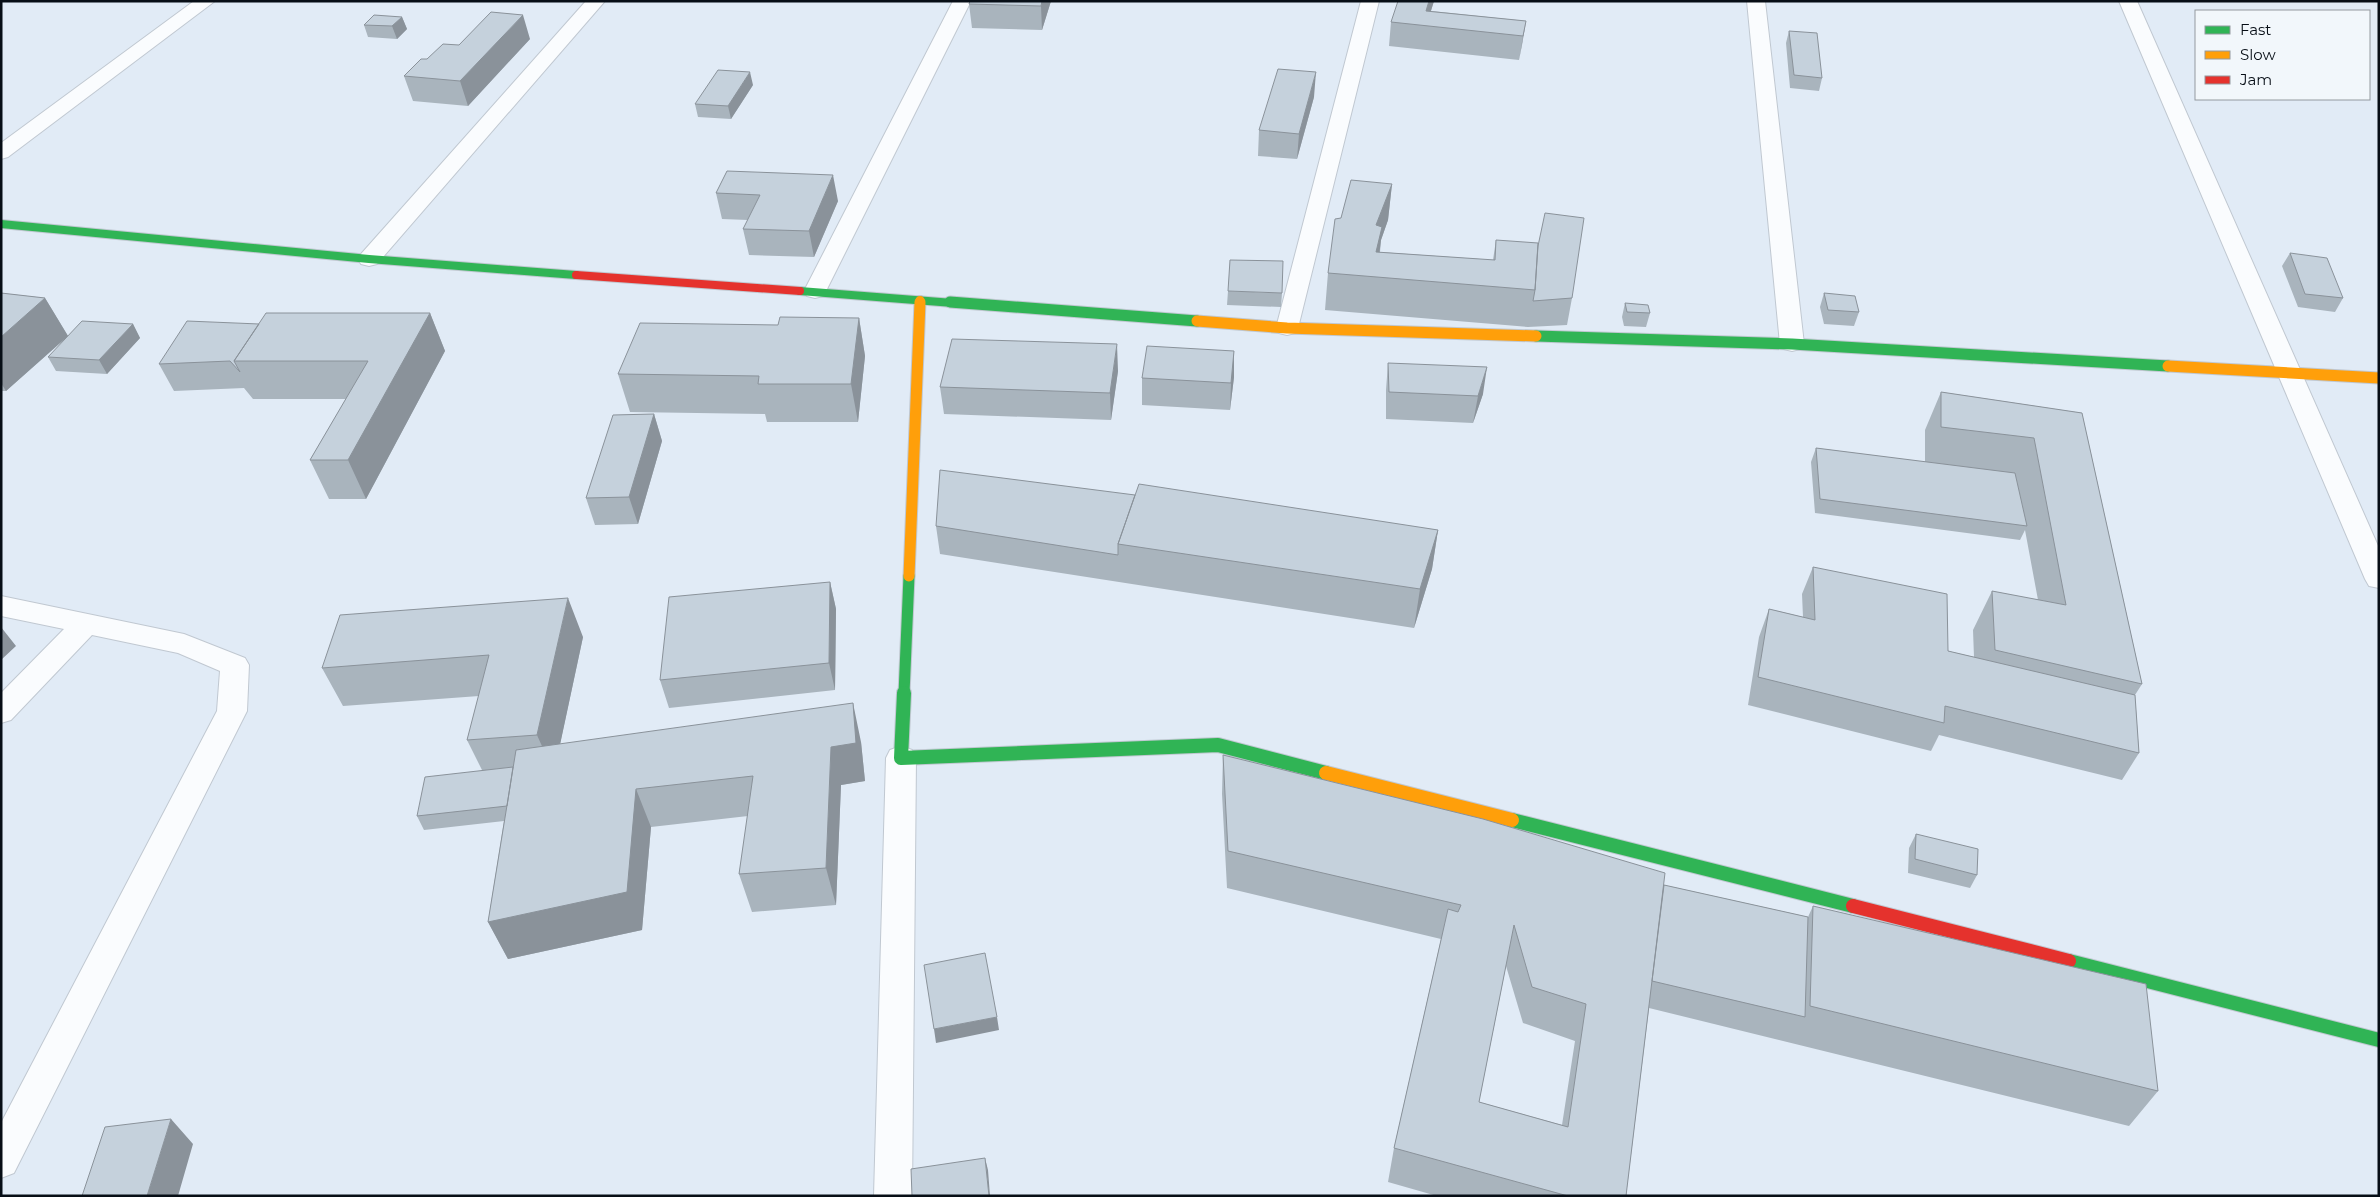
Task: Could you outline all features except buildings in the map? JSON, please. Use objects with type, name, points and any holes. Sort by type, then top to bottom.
[{"type":"street","points":[[1,153],[206,1]]},
{"type":"street","points":[[369,259],[596,1]]},
{"type":"street","points":[[815,291],[962,1]]},
{"type":"street","points":[[1287,328],[1370,1]]},
{"type":"street","points":[[1756,1],[1792,344]]},
{"type":"street","points":[[2128,1],[2379,579]]},
{"type":"street","points":[[2,226],[369,259],[815,291],[1287,328],[1792,344],[2289,371],[2379,378]]},
{"type":"street","points":[[893,1196],[901,758],[920,300]]},
{"type":"street","points":[[1,606],[184,644],[235,665],[232,711],[1,1161]]},
{"type":"street","points":[[1,712],[87,623]]},
{"type":"street","points":[[901,758],[940,758],[1218,745],[2379,1040]]},
{"type":"traffic: fast","points":[[1,224],[369,259],[576,275]]},
{"type":"traffic: fast","points":[[800,291],[1197,321]]},
{"type":"traffic: fast","points":[[1536,336],[1792,344],[2168,366]]},
{"type":"traffic: fast","points":[[909,576],[901,758],[1218,745],[1326,773]]},
{"type":"traffic: fast","points":[[1512,820],[1853,906]]},
{"type":"traffic: fast","points":[[2069,961],[2379,1040]]},
{"type":"traffic: slow","points":[[909,576],[920,300]]},
{"type":"traffic: slow","points":[[1197,321],[1287,328],[1536,336]]},
{"type":"traffic: slow","points":[[2168,366],[2379,378]]},
{"type":"traffic: slow","points":[[1326,773],[1512,820]]},
{"type":"traffic: jam","points":[[576,275],[800,291]]},
{"type":"traffic: jam","points":[[1853,906],[2069,961]]}]
